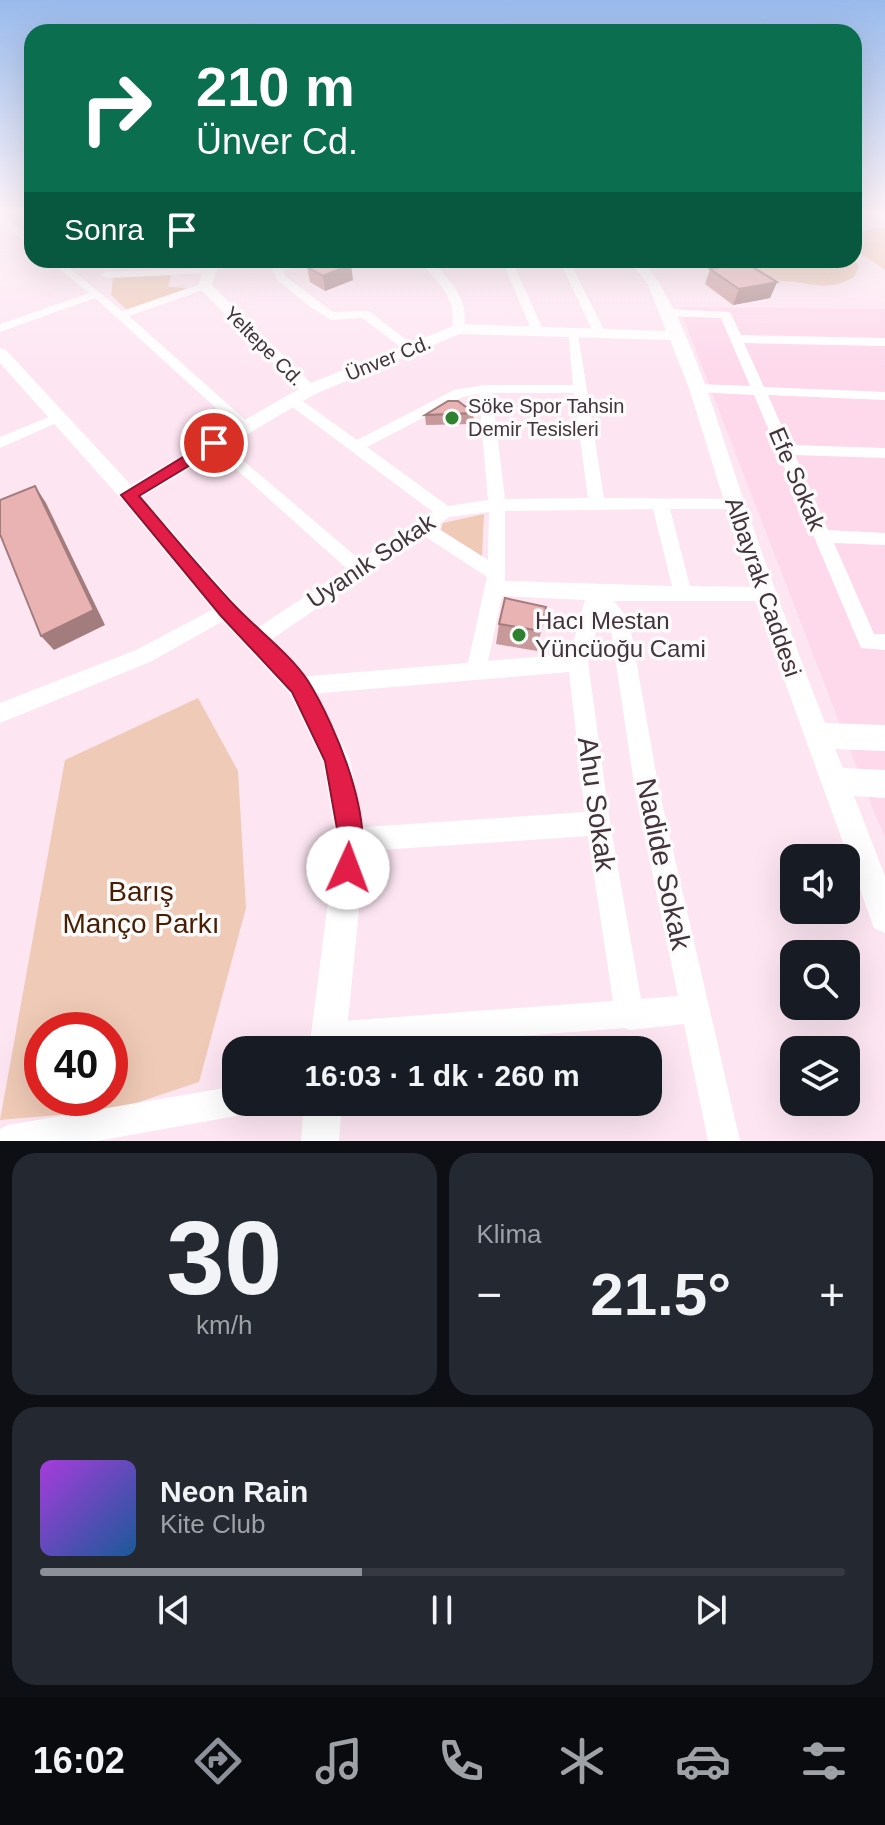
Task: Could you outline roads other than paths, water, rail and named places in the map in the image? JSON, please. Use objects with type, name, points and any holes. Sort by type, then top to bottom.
[{"type":"street","points":[[63,268],[121,315],[245,427]]},
{"type":"street","points":[[0,328],[93,291],[110,268]]},
{"type":"street","points":[[106,275],[180,268]]},
{"type":"street","name":"Yeltepe Cd.","points":[[210,268],[205,286],[309,390]]},
{"type":"street","points":[[277,268],[280,277],[331,316],[365,314],[411,348]]},
{"type":"street","points":[[432,268],[446,281],[455,298],[461,317],[458,329]]},
{"type":"street","points":[[510,268],[538,332]]},
{"type":"street","points":[[568,268],[600,334]]},
{"type":"street","name":"Albayrak Caddesi","points":[[642,268],[655,284],[697,388],[764,594],[885,917]]},
{"type":"street","points":[[121,315],[205,286]]},
{"type":"street","name":"Efe Sokak","points":[[666,313],[726,315],[822,536],[876,642]]},
{"type":"street","name":"Ünver Cd.","points":[[129,495],[309,390],[458,329],[675,336]]},
{"type":"street","points":[[572,334],[597,503]]},
{"type":"street","points":[[737,339],[885,342]]},
{"type":"street","points":[[0,353],[129,495],[227,610],[299,686],[336,760],[351,840],[329,1036]]},
{"type":"street","points":[[697,388],[885,396]]},
{"type":"street","points":[[355,447],[459,393],[485,389],[581,389]]},
{"type":"street","points":[[476,671],[495,581],[497,505],[485,389]]},
{"type":"street","points":[[292,400],[445,512]]},
{"type":"street","points":[[0,443],[56,418]]},
{"type":"street","points":[[214,443],[359,569]]},
{"type":"street","points":[[784,450],[885,453]]},
{"type":"street","points":[[660,503],[683,594]]},
{"type":"street","name":"Uyanık Sokak","points":[[255,640],[445,512],[497,505],[733,503]]},
{"type":"street","points":[[421,526],[495,581],[596,593],[764,594]]},
{"type":"street","points":[[822,536],[885,539]]},
{"type":"street","name":"Ahu Sokak","points":[[596,593],[578,662],[598,823],[630,1016]]},
{"type":"street","name":"Nadide Sokak","points":[[596,593],[619,620],[647,790],[724,1141]]},
{"type":"street","points":[[0,713],[143,656],[227,610]]},
{"type":"street","points":[[299,686],[578,662]]},
{"type":"street","points":[[816,735],[885,738]]},
{"type":"street","points":[[834,781],[885,784]]},
{"type":"street","points":[[351,840],[598,823]]},
{"type":"street","points":[[406,1036],[694,1009]]},
{"type":"street","points":[[8,1141],[222,1103]]},
{"type":"street","points":[[320,1141],[322,1116]]},
{"type":"place","name":"Söke Spor Tahsin Demir Tesisleri","points":[[452,418]]},
{"type":"place","name":"Hacı Mestan Yüncüoğu Cami","points":[[519,635]]},
{"type":"park label","name":"Barış Manço Parkı","points":[[141,907]]}]
